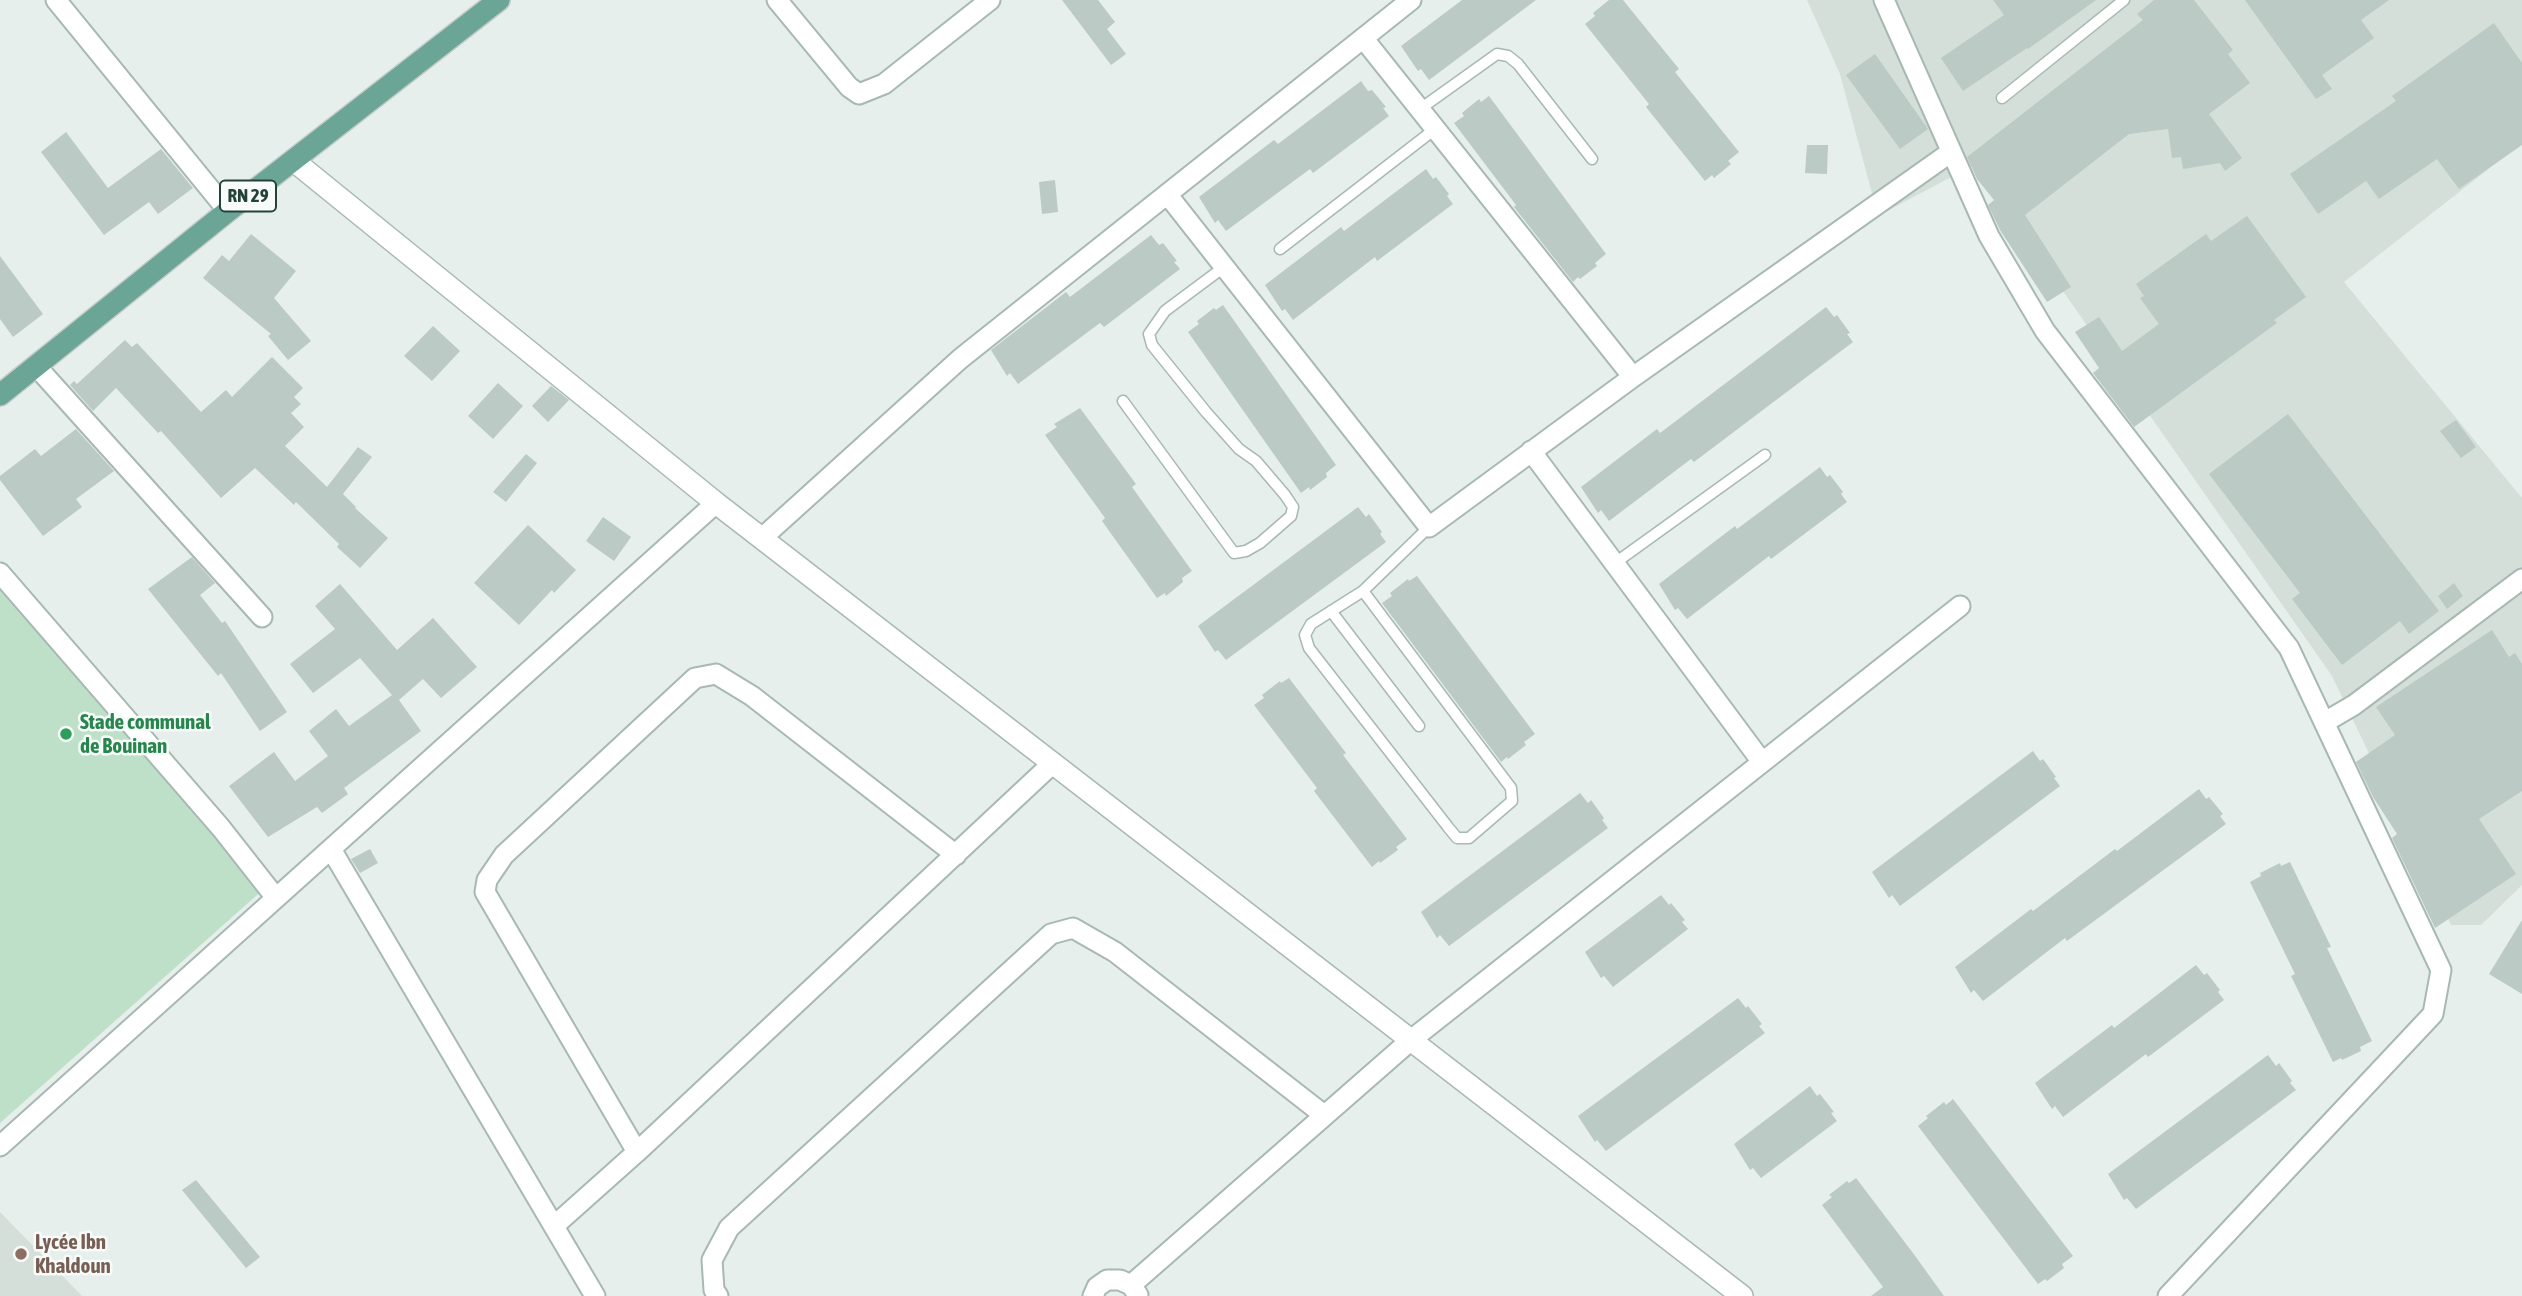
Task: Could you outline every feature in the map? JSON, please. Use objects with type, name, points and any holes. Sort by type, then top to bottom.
[{"type":"main road","name":"RN 29","points":[[0,395],[228,211],[499,0]]},
{"type":"street","points":[[56,0],[228,211]]},
{"type":"street","points":[[777,0],[849,87],[859,94],[884,84],[990,0]]},
{"type":"street","points":[[762,538],[960,359],[1410,0]]},
{"type":"street","points":[[1884,0],[1989,236],[2045,331],[2289,648],[2441,970],[2433,1014],[2168,1296]]},
{"type":"street","points":[[1363,38],[1633,377]]},
{"type":"street","points":[[1167,194],[1429,527],[1633,377],[1951,152]]},
{"type":"street","points":[[295,161],[716,503],[1742,1296]]},
{"type":"street","points":[[36,366],[262,617]]},
{"type":"street","points":[[1531,452],[1762,762]]},
{"type":"street","points":[[0,1146],[716,503]]},
{"type":"street","points":[[0,573],[221,828],[276,898]]},
{"type":"street","points":[[2325,722],[2354,705],[2522,579]]},
{"type":"street","points":[[1093,1296],[1097,1287],[1107,1280],[1120,1280],[1134,1291],[1324,1115],[1410,1040],[1960,606]]},
{"type":"street","points":[[637,1152],[485,892],[487,880],[504,855],[695,678],[716,674],[752,696],[956,855]]},
{"type":"street","points":[[554,1226],[1053,764]]},
{"type":"street","points":[[331,849],[595,1296]]},
{"type":"street","points":[[718,1296],[714,1290],[712,1261],[729,1228],[1051,934],[1073,928],[1115,952],[1324,1115]]},
{"type":"lane","points":[[2002,99],[2124,0]]},
{"type":"lane","points":[[1420,109],[1497,54],[1508,56],[1518,64],[1592,159]]},
{"type":"lane","points":[[1280,249],[1435,129]]},
{"type":"lane","points":[[1123,401],[1234,553],[1246,551],[1260,543],[1291,516],[1293,507],[1285,495],[1256,461],[1239,449],[1206,412],[1152,345],[1149,334],[1166,311],[1224,267]]},
{"type":"lane","points":[[1615,563],[1765,455]]},
{"type":"lane","points":[[1363,591],[1511,788],[1513,801],[1469,838],[1457,838],[1448,827],[1309,648],[1305,635],[1311,624],[1363,591],[1429,527]]},
{"type":"lane","points":[[1331,611],[1419,726]]},
{"type":"shaded area","points":[[1807,0],[2522,0],[2522,143],[2344,282],[2522,498],[2522,885],[2481,925],[2451,925],[2332,676],[2051,274],[1996,153],[1878,216],[1840,74]]},
{"type":"shaded area","name":"Lycée Ibn Khaldoun","points":[[0,1212],[82,1296],[0,1296]]},
{"type":"green space","name":"Stade communal de Bouinan","points":[[0,579],[265,888],[0,1123]]},
{"type":"building","points":[[1062,0],[1098,0],[1115,22],[1107,29],[1126,54],[1111,65]]},
{"type":"building","points":[[1462,0],[1536,0],[1429,80],[1421,69],[1418,71],[1401,46]]},
{"type":"building","points":[[1609,0],[1623,0],[1679,69],[1675,72],[1739,152],[1728,161],[1731,164],[1714,178],[1712,175],[1705,181],[1646,107],[1649,104],[1585,24],[1595,16],[1593,13]]},
{"type":"building","points":[[1993,0],[2096,0],[1963,91],[1941,58],[2004,15]]},
{"type":"building","points":[[2154,0],[2194,0],[2233,50],[2228,54],[2250,83],[2209,114],[2242,158],[2225,171],[2220,163],[2183,169],[2181,157],[2172,158],[2168,129],[2129,134],[2025,215],[2071,287],[2047,302],[2000,230],[1988,205],[1994,200],[1977,179],[1967,157],[2143,20],[2137,14]]},
{"type":"building","points":[[2245,0],[2389,0],[2361,20],[2374,38],[2322,75],[2332,89],[2316,99]]},
{"type":"building","points":[[2494,23],[2522,63],[2522,145],[2459,189],[2437,159],[2379,199],[2366,181],[2318,214],[2290,174],[2396,101],[2392,96]]},
{"type":"building","points":[[1875,54],[1928,129],[1900,149],[1846,75]]},
{"type":"building","points":[[1361,81],[1386,107],[1383,108],[1389,116],[1313,173],[1310,169],[1226,231],[1218,220],[1215,223],[1199,197],[1274,140],[1278,144]]},
{"type":"building","points":[[1489,96],[1606,254],[1595,263],[1597,266],[1580,279],[1578,277],[1573,282],[1514,207],[1516,205],[1454,123],[1479,99],[1481,102]]},
{"type":"building","points":[[66,132],[108,188],[161,149],[193,188],[158,214],[149,202],[104,235],[41,152]]},
{"type":"building","points":[[1807,145],[1828,145],[1827,174],[1805,173]]},
{"type":"building","points":[[1426,169],[1433,179],[1436,177],[1453,204],[1377,261],[1375,257],[1293,320],[1285,309],[1282,311],[1265,285],[1341,227],[1344,231]]},
{"type":"building","points":[[1055,180],[1058,212],[1042,214],[1039,182]]},
{"type":"building","points":[[2247,216],[2306,297],[2274,320],[2277,323],[2134,427],[2093,373],[2099,368],[2075,332],[2099,317],[2122,351],[2159,324],[2140,298],[2144,296],[2136,284],[2206,234],[2211,241]]},
{"type":"building","points":[[251,234],[296,271],[274,298],[311,341],[288,360],[268,336],[271,334],[203,278],[222,255],[229,261]]},
{"type":"building","points":[[1151,235],[1159,245],[1163,243],[1180,269],[1104,327],[1100,323],[1018,384],[1010,373],[1007,376],[991,350],[1066,292],[1070,297]]},
{"type":"building","points":[[0,256],[43,314],[13,337],[0,319]]},
{"type":"building","points":[[1223,305],[1336,465],[1326,473],[1327,477],[1310,490],[1309,487],[1301,493],[1188,332],[1199,324],[1197,321],[1214,308],[1216,310]]},
{"type":"building","points":[[1826,307],[1834,317],[1837,315],[1853,342],[1694,462],[1691,459],[1609,521],[1601,510],[1598,513],[1581,487],[1657,429],[1660,433]]},
{"type":"building","points":[[433,326],[460,351],[432,381],[404,356]]},
{"type":"building","points":[[125,340],[132,347],[137,343],[201,412],[226,390],[232,397],[272,357],[303,388],[294,397],[301,404],[291,413],[304,427],[285,446],[327,487],[358,447],[372,457],[343,494],[388,538],[360,568],[296,502],[294,505],[255,468],[221,498],[161,431],[158,433],[116,388],[93,411],[70,385],[74,381],[77,384]]},
{"type":"building","points":[[498,383],[523,406],[493,439],[468,416]]},
{"type":"building","points":[[551,386],[569,400],[548,422],[532,406]]},
{"type":"building","points":[[1080,408],[1136,484],[1132,487],[1192,571],[1166,596],[1165,593],[1157,598],[1102,521],[1105,518],[1045,435],[1057,427],[1054,424]]},
{"type":"building","points":[[2288,414],[2439,611],[2409,634],[2400,621],[2342,665],[2292,599],[2300,593],[2209,474]]},
{"type":"building","points":[[2456,420],[2476,447],[2461,458],[2440,431]]},
{"type":"building","points":[[76,429],[114,471],[76,499],[82,507],[43,536],[0,480],[0,476],[35,449],[41,456]]},
{"type":"building","points":[[526,454],[537,463],[506,502],[493,492]]},
{"type":"building","points":[[1820,467],[1827,477],[1830,475],[1847,502],[1771,559],[1769,556],[1687,619],[1678,608],[1675,610],[1659,584],[1735,526],[1737,529]]},
{"type":"building","points":[[1358,507],[1366,517],[1369,514],[1386,542],[1226,660],[1218,650],[1215,652],[1198,626]]},
{"type":"building","points":[[603,517],[631,537],[614,561],[586,541]]},
{"type":"building","points":[[528,525],[576,570],[554,593],[552,590],[519,625],[474,583]]},
{"type":"building","points":[[192,557],[215,583],[200,595],[222,623],[225,621],[287,712],[260,731],[221,673],[218,676],[148,589]]},
{"type":"building","points":[[1417,576],[1535,734],[1508,759],[1507,757],[1501,762],[1382,603],[1408,579],[1409,581]]},
{"type":"building","points":[[2454,583],[2463,596],[2447,609],[2438,596]]},
{"type":"building","points":[[340,584],[397,650],[433,618],[477,667],[441,698],[423,679],[399,700],[421,731],[344,788],[348,794],[322,813],[317,807],[268,837],[229,786],[274,752],[295,781],[328,756],[309,731],[336,709],[349,726],[392,695],[360,658],[313,693],[290,664],[335,629],[315,606]]},
{"type":"building","points":[[2492,630],[2509,657],[2515,653],[2522,664],[2522,791],[2479,819],[2516,874],[2435,928],[2392,838],[2397,834],[2373,797],[2356,762],[2395,735],[2376,707]]},
{"type":"building","points":[[1289,678],[1407,839],[1396,847],[1398,850],[1372,867],[1314,791],[1317,788],[1254,705],[1280,681],[1281,683]]},
{"type":"building","points":[[2033,751],[2040,761],[2043,759],[2060,786],[1900,906],[1892,895],[1889,898],[1872,872]]},
{"type":"building","points":[[2199,789],[2223,814],[2220,816],[2226,824],[2067,941],[2065,938],[1983,1001],[1974,990],[1971,993],[1955,967]]},
{"type":"building","points":[[1580,793],[1588,803],[1591,800],[1608,828],[1449,946],[1440,935],[1437,938],[1421,912]]},
{"type":"building","points":[[370,849],[378,863],[360,873],[351,859]]},
{"type":"building","points":[[2290,862],[2331,947],[2327,948],[2372,1041],[2360,1047],[2361,1051],[2342,1060],[2341,1058],[2333,1062],[2291,976],[2295,974],[2250,882],[2261,876],[2260,873],[2280,863],[2281,866]]},
{"type":"building","points":[[1661,895],[1685,920],[1682,922],[1688,929],[1613,987],[1604,976],[1601,978],[1585,952]]},
{"type":"building","points":[[2522,920],[2522,994],[2489,974]]},
{"type":"building","points":[[2196,965],[2204,975],[2207,973],[2224,1000],[2148,1057],[2146,1054],[2063,1117],[2055,1106],[2052,1109],[2035,1083],[2112,1025],[2114,1028]]},
{"type":"building","points":[[1738,998],[1762,1024],[1759,1026],[1765,1033],[1606,1151],[1597,1140],[1595,1142],[1578,1116]]},
{"type":"building","points":[[2268,1055],[2276,1066],[2279,1063],[2296,1090],[2136,1209],[2127,1198],[2124,1200],[2108,1174]]},
{"type":"building","points":[[1810,1086],[1834,1112],[1831,1113],[1837,1121],[1761,1178],[1753,1168],[1750,1170],[1734,1144]]},
{"type":"building","points":[[1953,1099],[2073,1256],[2062,1264],[2064,1268],[2047,1281],[2045,1279],[2038,1284],[1918,1126],[1944,1102],[1946,1105]]},
{"type":"building","points":[[1856,1178],[1944,1296],[1871,1296],[1883,1287],[1822,1205],[1832,1197],[1829,1195],[1847,1181],[1849,1183]]},
{"type":"building","points":[[196,1180],[260,1257],[246,1268],[182,1190]]},
{"type":"place","name":"Stade communal de Bouinan","points":[[66,734]]},
{"type":"place","name":"Lycée Ibn Khaldoun","points":[[21,1254]]}]
